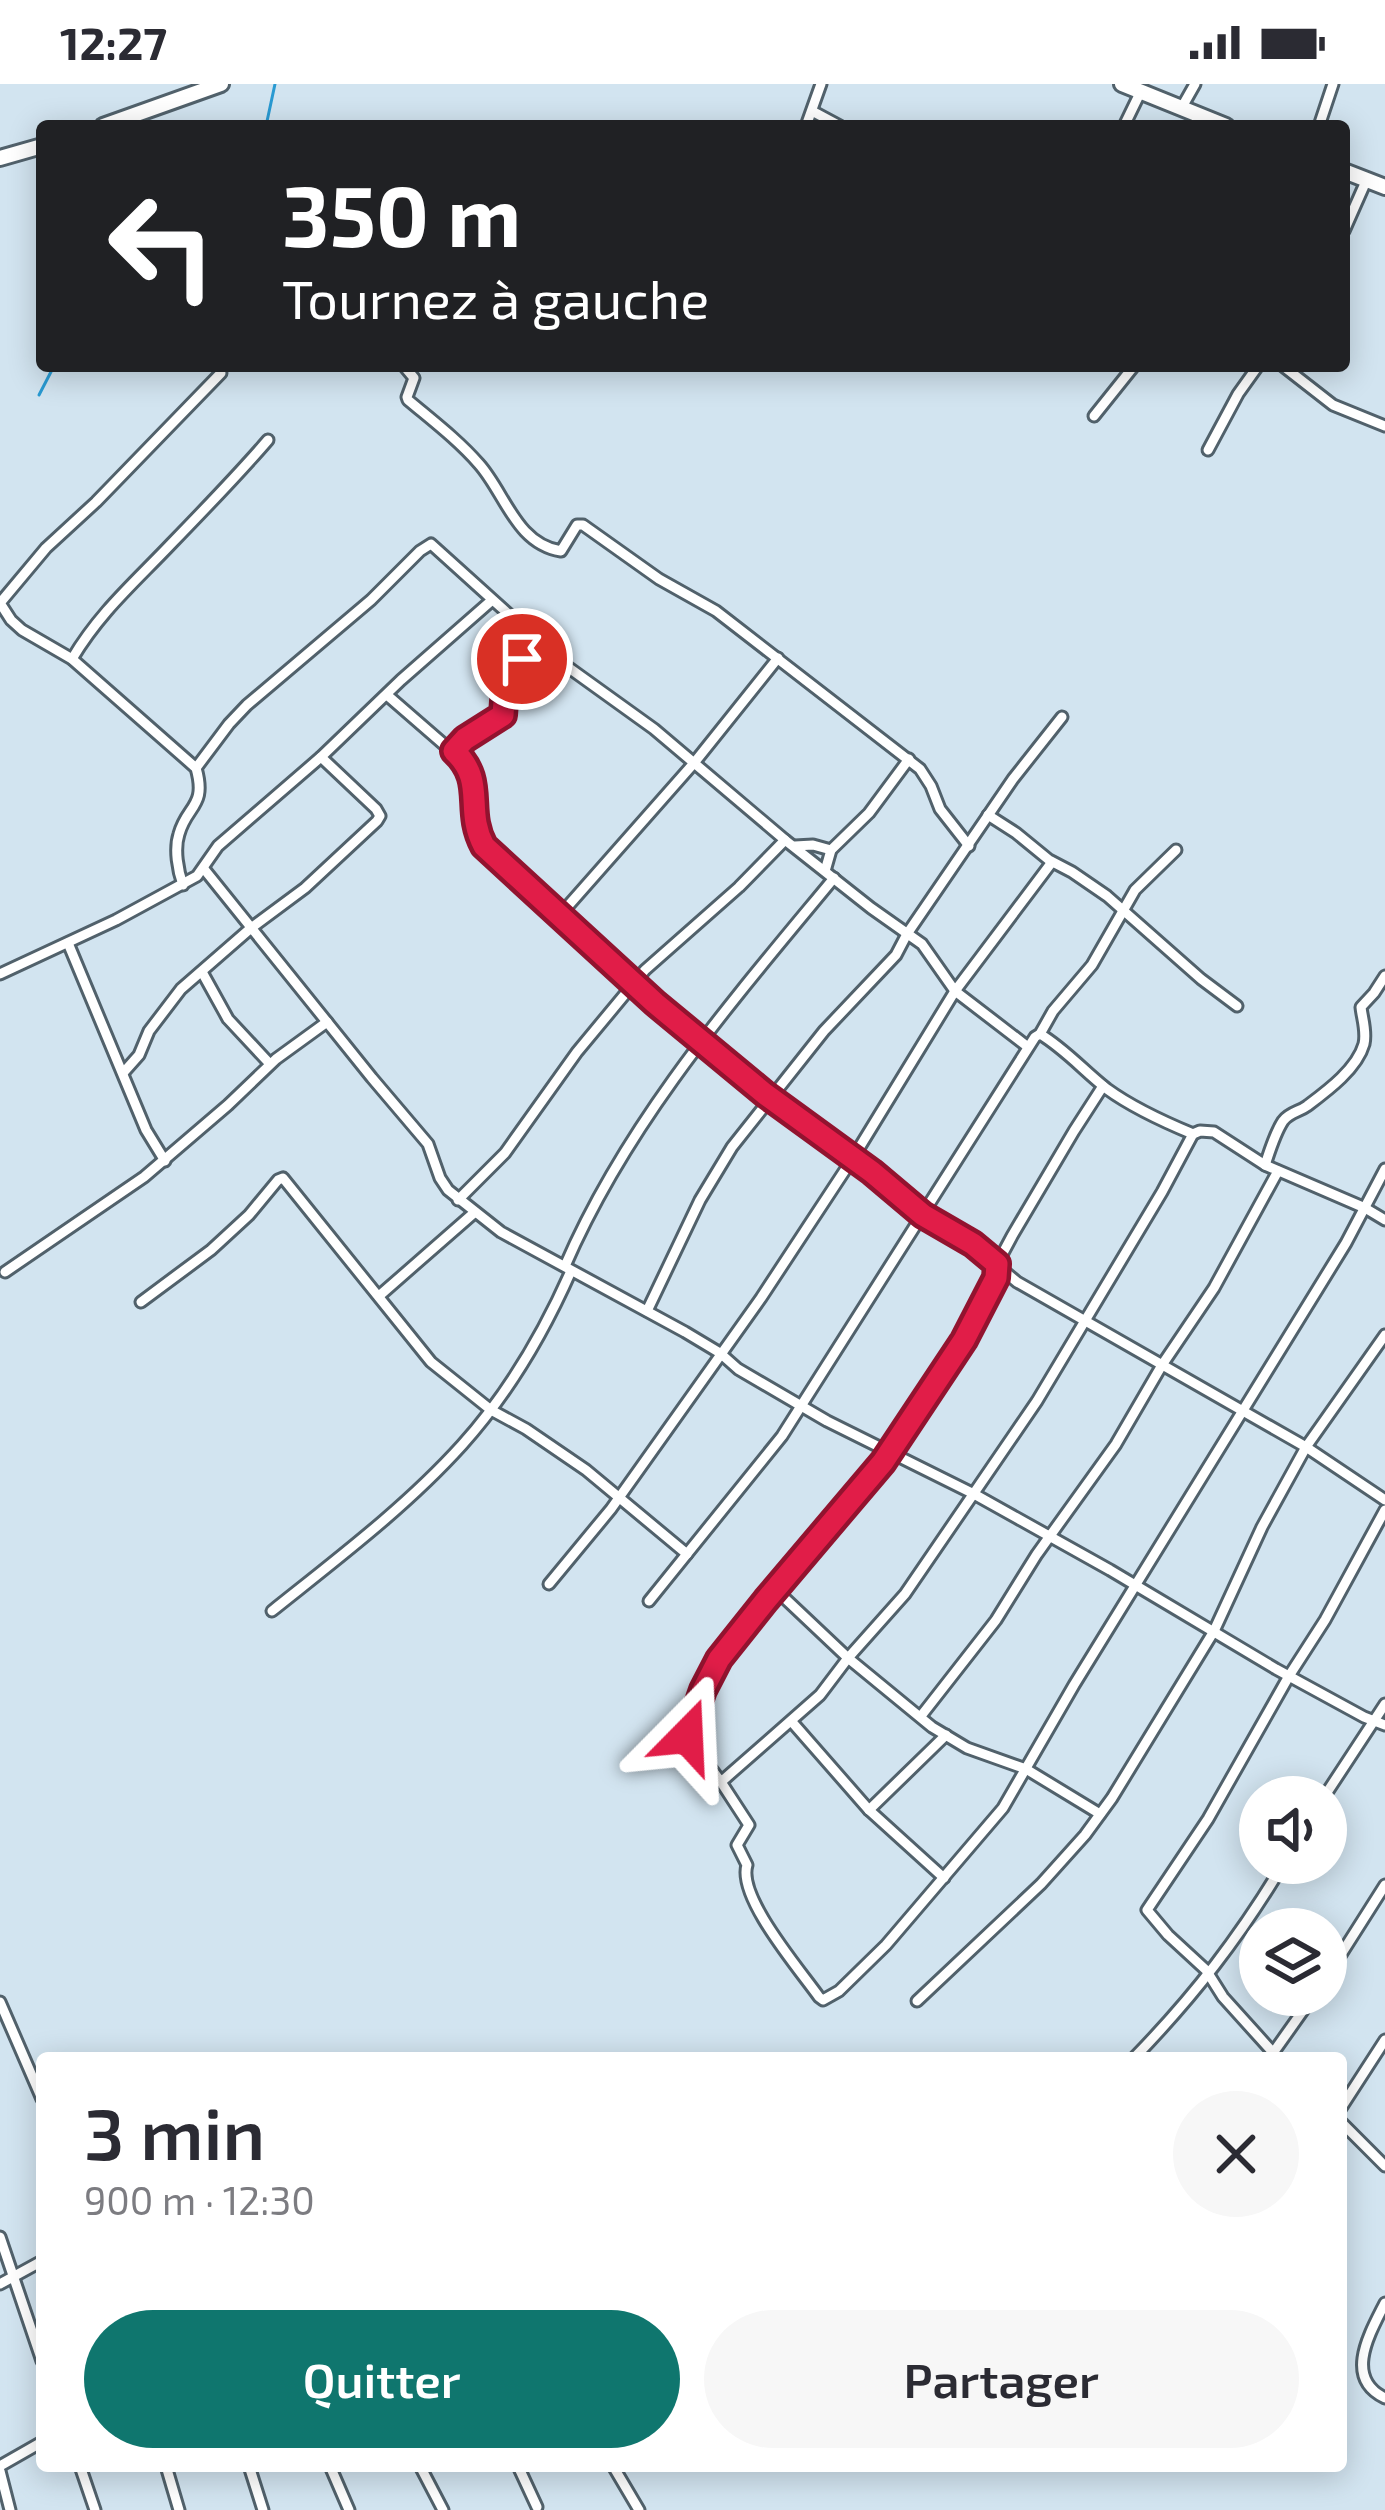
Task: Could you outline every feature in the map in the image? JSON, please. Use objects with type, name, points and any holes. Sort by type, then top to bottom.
[{"type":"street","points":[[120,120],[221,84]]},
{"type":"street","points":[[808,120],[821,84]]},
{"type":"street","points":[[1122,84],[1212,120]]},
{"type":"street","points":[[1181,107],[1195,84]]},
{"type":"street","points":[[1320,120],[1333,84]]},
{"type":"street","points":[[1127,120],[1141,92]]},
{"type":"street","points":[[812,111],[829,120]]},
{"type":"street","points":[[0,158],[36,148]]},
{"type":"street","points":[[1350,173],[1385,187]]},
{"type":"street","points":[[1350,217],[1367,179]]},
{"type":"street","points":[[409,372],[414,378],[408,400],[483,467],[500,498],[534,539],[561,551],[577,525],[583,525],[659,579],[716,611],[909,759],[927,778],[949,824],[969,846]]},
{"type":"street","points":[[1094,416],[1129,372]]},
{"type":"street","points":[[1208,450],[1254,372]]},
{"type":"street","points":[[1291,372],[1333,405],[1381,424],[1385,407]]},
{"type":"street","points":[[183,885],[178,835],[200,795],[196,768],[72,659],[11,620],[0,603],[46,548],[221,373]]},
{"type":"street","points":[[72,659],[119,594],[268,440]]},
{"type":"street","points":[[196,768],[247,705],[430,544],[590,685],[654,729],[931,954],[956,991],[1028,1048]]},
{"type":"street","points":[[0,974],[183,885],[204,869],[218,847],[491,601]]},
{"type":"street","points":[[454,751],[503,715],[506,674],[522,659],[528,634]]},
{"type":"street","points":[[560,915],[694,763],[778,658]]},
{"type":"street","points":[[387,695],[470,768],[475,830],[484,846],[634,984],[770,1098],[923,1215],[973,1244],[1017,1282],[1306,1447],[1385,1500]]},
{"type":"street","points":[[647,1311],[700,1200],[732,1147],[824,1031],[896,956],[988,815],[1062,717]]},
{"type":"street","points":[[123,1073],[181,989],[318,876],[380,816],[321,758]]},
{"type":"street","points":[[272,1611],[429,1478],[491,1410],[546,1321],[583,1228],[629,1148],[700,1040],[830,874],[831,850],[887,793],[909,759]]},
{"type":"street","points":[[988,815],[1123,911],[1237,1006]]},
{"type":"street","points":[[458,1200],[506,1153],[577,1052],[645,970],[789,843],[831,850]]},
{"type":"street","points":[[649,1601],[764,1460],[1053,1010],[1092,965],[1135,890],[1176,850]]},
{"type":"street","points":[[548,1584],[620,1496],[783,1266],[956,991],[1052,862]]},
{"type":"street","points":[[204,869],[428,1144],[440,1178],[458,1200],[531,1250],[720,1353],[738,1369],[827,1421],[974,1494],[1289,1676],[1385,1725]]},
{"type":"street","points":[[68,943],[146,1130],[165,1161]]},
{"type":"street","points":[[202,972],[228,1019],[270,1064]]},
{"type":"street","points":[[1265,1165],[1284,1120],[1302,1110],[1357,1059],[1364,1044],[1361,1006],[1385,976]]},
{"type":"street","points":[[5,1272],[165,1161],[270,1064],[327,1022]]},
{"type":"street","points":[[1040,1034],[1103,1086],[1193,1134]]},
{"type":"street","points":[[1103,1086],[997,1264],[996,1278],[964,1340],[890,1451],[719,1659],[688,1731],[689,1741],[749,1826],[737,1845],[747,1865],[750,1893],[823,2000],[839,1991],[886,1945],[995,1818],[1385,1169]]},
{"type":"street","points":[[721,1782],[820,1695],[905,1594],[1036,1401],[1193,1134],[1214,1132],[1265,1165],[1385,1220]]},
{"type":"street","points":[[921,1716],[995,1620],[1116,1444],[1214,1288],[1278,1171]]},
{"type":"street","points":[[141,1302],[212,1250],[281,1178],[431,1362],[491,1410],[550,1444],[620,1496],[687,1554]]},
{"type":"street","points":[[379,1296],[475,1212]]},
{"type":"street","points":[[917,2001],[1041,1884],[1100,1814],[1214,1631],[1306,1447],[1385,1335]]},
{"type":"street","points":[[1272,2052],[1147,1910],[1208,1819],[1385,1510]]},
{"type":"street","points":[[775,1589],[848,1658],[946,1735],[967,1748],[1026,1769],[1100,1814]]},
{"type":"street","points":[[1338,1776],[1385,1704]]},
{"type":"street","points":[[792,1722],[869,1810],[944,1878]]},
{"type":"street","points":[[869,1810],[946,1735]]},
{"type":"street","points":[[1139,2052],[1209,1975],[1271,1884]]},
{"type":"street","points":[[1347,1945],[1385,1885]]},
{"type":"street","points":[[0,2002],[36,2085]]},
{"type":"street","points":[[1277,2052],[1300,2016]]},
{"type":"street","points":[[1347,2099],[1385,2040]]},
{"type":"street","points":[[1347,2128],[1385,2166]]},
{"type":"street","points":[[0,2237],[36,2344]]},
{"type":"street","points":[[0,2284],[36,2264]]},
{"type":"street","points":[[1385,2303],[1366,2344],[1361,2374],[1385,2398]]},
{"type":"street","points":[[10,2510],[0,2469],[36,2446]]},
{"type":"street","points":[[82,2472],[95,2510]]},
{"type":"street","points":[[168,2472],[178,2510]]},
{"type":"street","points":[[251,2472],[263,2510]]},
{"type":"street","points":[[333,2472],[349,2510]]},
{"type":"street","points":[[423,2472],[443,2510]]},
{"type":"street","points":[[521,2472],[536,2509]]},
{"type":"street","points":[[617,2472],[639,2510]]},
{"type":"waterway","points":[[267,120],[275,84]]},
{"type":"waterway","points":[[39,395],[51,372]]},
{"type":"route","points":[[522,659],[506,674],[503,715],[454,751],[474,780],[475,830],[484,846],[655,1003],[782,1108],[923,1215],[997,1264],[996,1278],[964,1340],[883,1462],[719,1659],[687,1736]]}]
